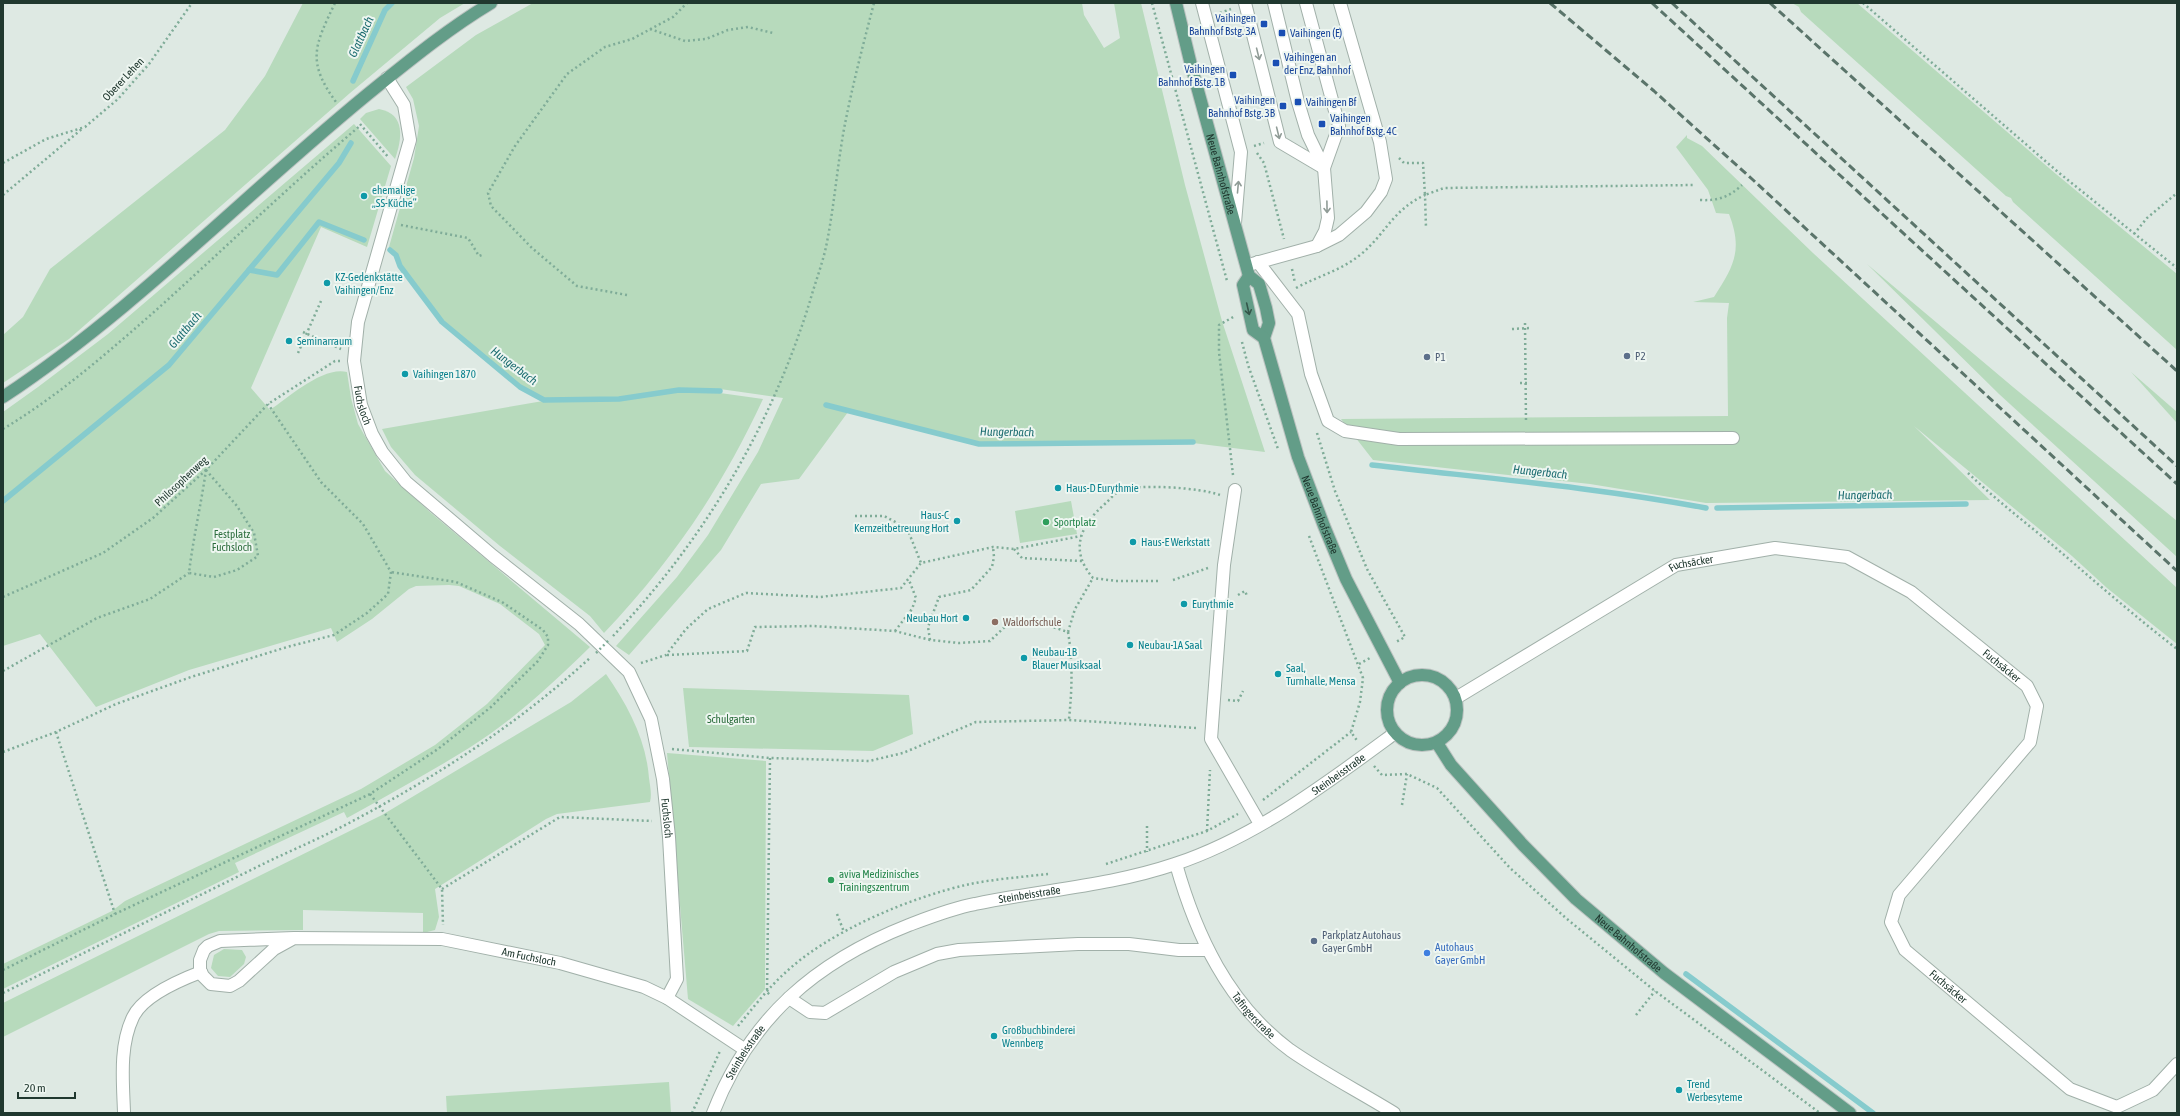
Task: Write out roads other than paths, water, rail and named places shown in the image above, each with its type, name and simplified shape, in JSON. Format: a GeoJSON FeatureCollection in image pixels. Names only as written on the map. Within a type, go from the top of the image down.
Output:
{"type":"FeatureCollection","features":[{"type":"Feature","properties":{"kind":"main road"},"geometry":{"type":"LineString","coordinates":[[3,397],[31,379],[101,325],[387,78],[417,54],[491,3]]}},
{"type":"Feature","properties":{"kind":"main road","name":"Neue Bahnhofstraße"},"geometry":{"type":"LineString","coordinates":[[1176,3],[1247,271],[1259,284],[1266,308],[1269,323],[1264,338],[1298,457],[1346,579],[1400,682]]}},
{"type":"Feature","properties":{"kind":"main road","name":"Neue Bahnhofstraße"},"geometry":{"type":"LineString","coordinates":[[1247,271],[1243,285],[1253,330],[1264,338]]}},
{"type":"Feature","properties":{"kind":"main road"},"geometry":{"type":"LineString","coordinates":[[1425,675],[1438,679],[1449,687],[1456,698],[1458,712],[1455,725],[1448,736],[1437,743],[1425,746],[1414,745],[1403,741],[1395,733],[1388,721],[1387,707],[1391,693],[1400,682],[1412,676],[1425,675]]}},
{"type":"Feature","properties":{"kind":"main road","name":"Neue Bahnhofstraße"},"geometry":{"type":"LineString","coordinates":[[1437,743],[1451,765],[1522,845],[1576,899],[1664,973],[1850,1113]]}},
{"type":"Feature","properties":{"kind":"street"},"geometry":{"type":"LineString","coordinates":[[1202,3],[1241,152],[1235,226]]}},
{"type":"Feature","properties":{"kind":"street"},"geometry":{"type":"LineString","coordinates":[[1244,3],[1280,142],[1324,168]]}},
{"type":"Feature","properties":{"kind":"street"},"geometry":{"type":"LineString","coordinates":[[1274,3],[1298,102],[1308,134],[1324,168],[1328,218],[1325,231],[1317,246]]}},
{"type":"Feature","properties":{"kind":"street"},"geometry":{"type":"LineString","coordinates":[[1306,3],[1339,126],[1324,168]]}},
{"type":"Feature","properties":{"kind":"street"},"geometry":{"type":"LineString","coordinates":[[1247,271],[1258,262],[1317,246],[1339,235],[1358,221],[1373,204],[1386,179],[1380,142],[1340,3]]}},
{"type":"Feature","properties":{"kind":"street","name":"Fuchsloch"},"geometry":{"type":"LineString","coordinates":[[387,78],[404,105],[409,127],[410,140],[358,322],[354,361],[358,389],[366,420],[382,452],[394,468],[433,506],[606,644],[629,672],[651,719],[668,821],[677,978],[666,998]]}},
{"type":"Feature","properties":{"kind":"street"},"geometry":{"type":"LineString","coordinates":[[1258,262],[1298,314],[1311,374],[1328,421],[1345,431],[1399,440],[1526,437],[1733,438]]}},
{"type":"Feature","properties":{"kind":"street"},"geometry":{"type":"LineString","coordinates":[[1234,495],[1224,565],[1211,734],[1260,824]]}},
{"type":"Feature","properties":{"kind":"street","name":"Fuchsäcker"},"geometry":{"type":"LineString","coordinates":[[1456,698],[1676,565],[1775,548],[1847,558],[1911,592],[2027,686],[2037,706],[2030,742],[1899,895],[1891,922],[1905,950],[2070,1089],[2117,1107],[2153,1090],[2177,1064]]}},
{"type":"Feature","properties":{"kind":"street","name":"Steinbeisstraße"},"geometry":{"type":"LineString","coordinates":[[712,1113],[724,1085],[744,1049],[785,1002],[833,962],[852,950],[875,938],[918,921],[974,904],[1107,883],[1176,864],[1209,850],[1289,808],[1395,733]]}},
{"type":"Feature","properties":{"kind":"street","name":"Tafingerstraße"},"geometry":{"type":"LineString","coordinates":[[1176,864],[1186,901],[1207,950],[1228,985],[1268,1031],[1290,1050],[1394,1113]]}},
{"type":"Feature","properties":{"kind":"street","name":"Am Fuchsloch"},"geometry":{"type":"LineString","coordinates":[[294,938],[274,948],[234,984],[220,986],[211,984],[201,972],[201,955],[208,946],[214,942],[220,941],[294,938],[442,939],[520,953],[567,964],[644,987],[666,998],[744,1049]]}},
{"type":"Feature","properties":{"kind":"street"},"geometry":{"type":"LineString","coordinates":[[785,1002],[810,1012],[825,1013],[894,972],[936,954],[959,950],[1078,944],[1129,944],[1193,951],[1207,950]]}},
{"type":"Feature","properties":{"kind":"street"},"geometry":{"type":"LineString","coordinates":[[124,1112],[123,1060],[133,1017],[143,1004],[167,988],[201,972]]}},
{"type":"Feature","properties":{"kind":"waterway","name":"Glattbach"},"geometry":{"type":"LineString","coordinates":[[353,81],[385,10],[392,3]]}},
{"type":"Feature","properties":{"kind":"waterway","name":"Glattbach"},"geometry":{"type":"LineString","coordinates":[[3,501],[169,365],[339,163],[351,143]]}},
{"type":"Feature","properties":{"kind":"waterway","name":"Hungerbach"},"geometry":{"type":"LineString","coordinates":[[249,270],[277,275],[319,222],[364,240]]}},
{"type":"Feature","properties":{"kind":"waterway","name":"Hungerbach"},"geometry":{"type":"LineString","coordinates":[[390,250],[396,255],[400,266],[442,322],[520,387],[544,400],[619,399],[679,390],[720,391]]}},
{"type":"Feature","properties":{"kind":"waterway","name":"Hungerbach"},"geometry":{"type":"LineString","coordinates":[[826,405],[979,444],[1193,442]]}},
{"type":"Feature","properties":{"kind":"waterway","name":"Hungerbach"},"geometry":{"type":"LineString","coordinates":[[1372,465],[1623,494],[1706,508]]}},
{"type":"Feature","properties":{"kind":"waterway","name":"Hungerbach"},"geometry":{"type":"LineString","coordinates":[[1717,508],[1966,504]]}},
{"type":"Feature","properties":{"kind":"waterway"},"geometry":{"type":"LineString","coordinates":[[1686,974],[1873,1113]]}},
{"type":"Feature","properties":{"kind":"railway"},"geometry":{"type":"LineString","coordinates":[[1550,3],[1654,91],[1752,179],[2177,571]]}},
{"type":"Feature","properties":{"kind":"railway"},"geometry":{"type":"LineString","coordinates":[[1652,3],[2177,484]]}},
{"type":"Feature","properties":{"kind":"railway"},"geometry":{"type":"LineString","coordinates":[[1672,3],[2177,466]]}},
{"type":"Feature","properties":{"kind":"railway"},"geometry":{"type":"LineString","coordinates":[[1770,3],[2177,371]]}},
{"type":"Feature","properties":{"kind":"place","name":"Vaihingen Bahnhof Bstg. 3A"},"geometry":{"type":"Point","coordinates":[1264,24]}},
{"type":"Feature","properties":{"kind":"place","name":"Vaihingen (E)"},"geometry":{"type":"Point","coordinates":[1282,33]}},
{"type":"Feature","properties":{"kind":"place","name":"Vaihingen an der Enz, Bahnhof"},"geometry":{"type":"Point","coordinates":[1276,63]}},
{"type":"Feature","properties":{"kind":"place","name":"Vaihingen Bahnhof Bstg. 1B"},"geometry":{"type":"Point","coordinates":[1233,75]}},
{"type":"Feature","properties":{"kind":"place","name":"Vaihingen Bf"},"geometry":{"type":"Point","coordinates":[1298,102]}},
{"type":"Feature","properties":{"kind":"place","name":"Vaihingen Bahnhof Bstg. 3B"},"geometry":{"type":"Point","coordinates":[1283,106]}},
{"type":"Feature","properties":{"kind":"place","name":"Vaihingen Bahnhof Bstg. 4C"},"geometry":{"type":"Point","coordinates":[1322,124]}},
{"type":"Feature","properties":{"kind":"place","name":"ehemalige „SS-Küche“"},"geometry":{"type":"Point","coordinates":[364,196]}},
{"type":"Feature","properties":{"kind":"place","name":"KZ-Gedenkstätte Vaihingen/Enz"},"geometry":{"type":"Point","coordinates":[327,283]}},
{"type":"Feature","properties":{"kind":"place","name":"Seminarraum"},"geometry":{"type":"Point","coordinates":[289,341]}},
{"type":"Feature","properties":{"kind":"place","name":"P2"},"geometry":{"type":"Point","coordinates":[1627,356]}},
{"type":"Feature","properties":{"kind":"place","name":"P1"},"geometry":{"type":"Point","coordinates":[1427,357]}},
{"type":"Feature","properties":{"kind":"place","name":"Vaihingen 1870"},"geometry":{"type":"Point","coordinates":[405,374]}},
{"type":"Feature","properties":{"kind":"place","name":"Haus-D Eurythmie"},"geometry":{"type":"Point","coordinates":[1058,488]}},
{"type":"Feature","properties":{"kind":"place","name":"Haus-C Kernzeitbetreuung Hort"},"geometry":{"type":"Point","coordinates":[957,521]}},
{"type":"Feature","properties":{"kind":"place","name":"Sportplatz"},"geometry":{"type":"Point","coordinates":[1046,522]}},
{"type":"Feature","properties":{"kind":"place","name":"Haus-E Werkstatt"},"geometry":{"type":"Point","coordinates":[1133,542]}},
{"type":"Feature","properties":{"kind":"place","name":"Eurythmie"},"geometry":{"type":"Point","coordinates":[1184,604]}},
{"type":"Feature","properties":{"kind":"place","name":"Neubau Hort"},"geometry":{"type":"Point","coordinates":[966,618]}},
{"type":"Feature","properties":{"kind":"place","name":"Waldorfschule"},"geometry":{"type":"Point","coordinates":[995,622]}},
{"type":"Feature","properties":{"kind":"place","name":"Neubau-1A Saal"},"geometry":{"type":"Point","coordinates":[1130,645]}},
{"type":"Feature","properties":{"kind":"place","name":"Neubau-1B Blauer Musiksaal"},"geometry":{"type":"Point","coordinates":[1024,658]}},
{"type":"Feature","properties":{"kind":"place","name":"Saal, Turnhalle, Mensa"},"geometry":{"type":"Point","coordinates":[1278,674]}},
{"type":"Feature","properties":{"kind":"place","name":"aviva Medizinisches Trainingszentrum"},"geometry":{"type":"Point","coordinates":[831,880]}},
{"type":"Feature","properties":{"kind":"place","name":"Parkplatz Autohaus Gayer GmbH"},"geometry":{"type":"Point","coordinates":[1314,941]}},
{"type":"Feature","properties":{"kind":"place","name":"Autohaus Gayer GmbH"},"geometry":{"type":"Point","coordinates":[1427,953]}},
{"type":"Feature","properties":{"kind":"place","name":"Großbuchbinderei Wennberg"},"geometry":{"type":"Point","coordinates":[994,1036]}},
{"type":"Feature","properties":{"kind":"place","name":"Trend Werbesyteme"},"geometry":{"type":"Point","coordinates":[1679,1090]}},
{"type":"Feature","properties":{"kind":"park label","name":"Festplatz Fuchsloch"},"geometry":{"type":"Point","coordinates":[232,540]}},
{"type":"Feature","properties":{"kind":"park label","name":"Schulgarten"},"geometry":{"type":"Point","coordinates":[731,719]}}]}
